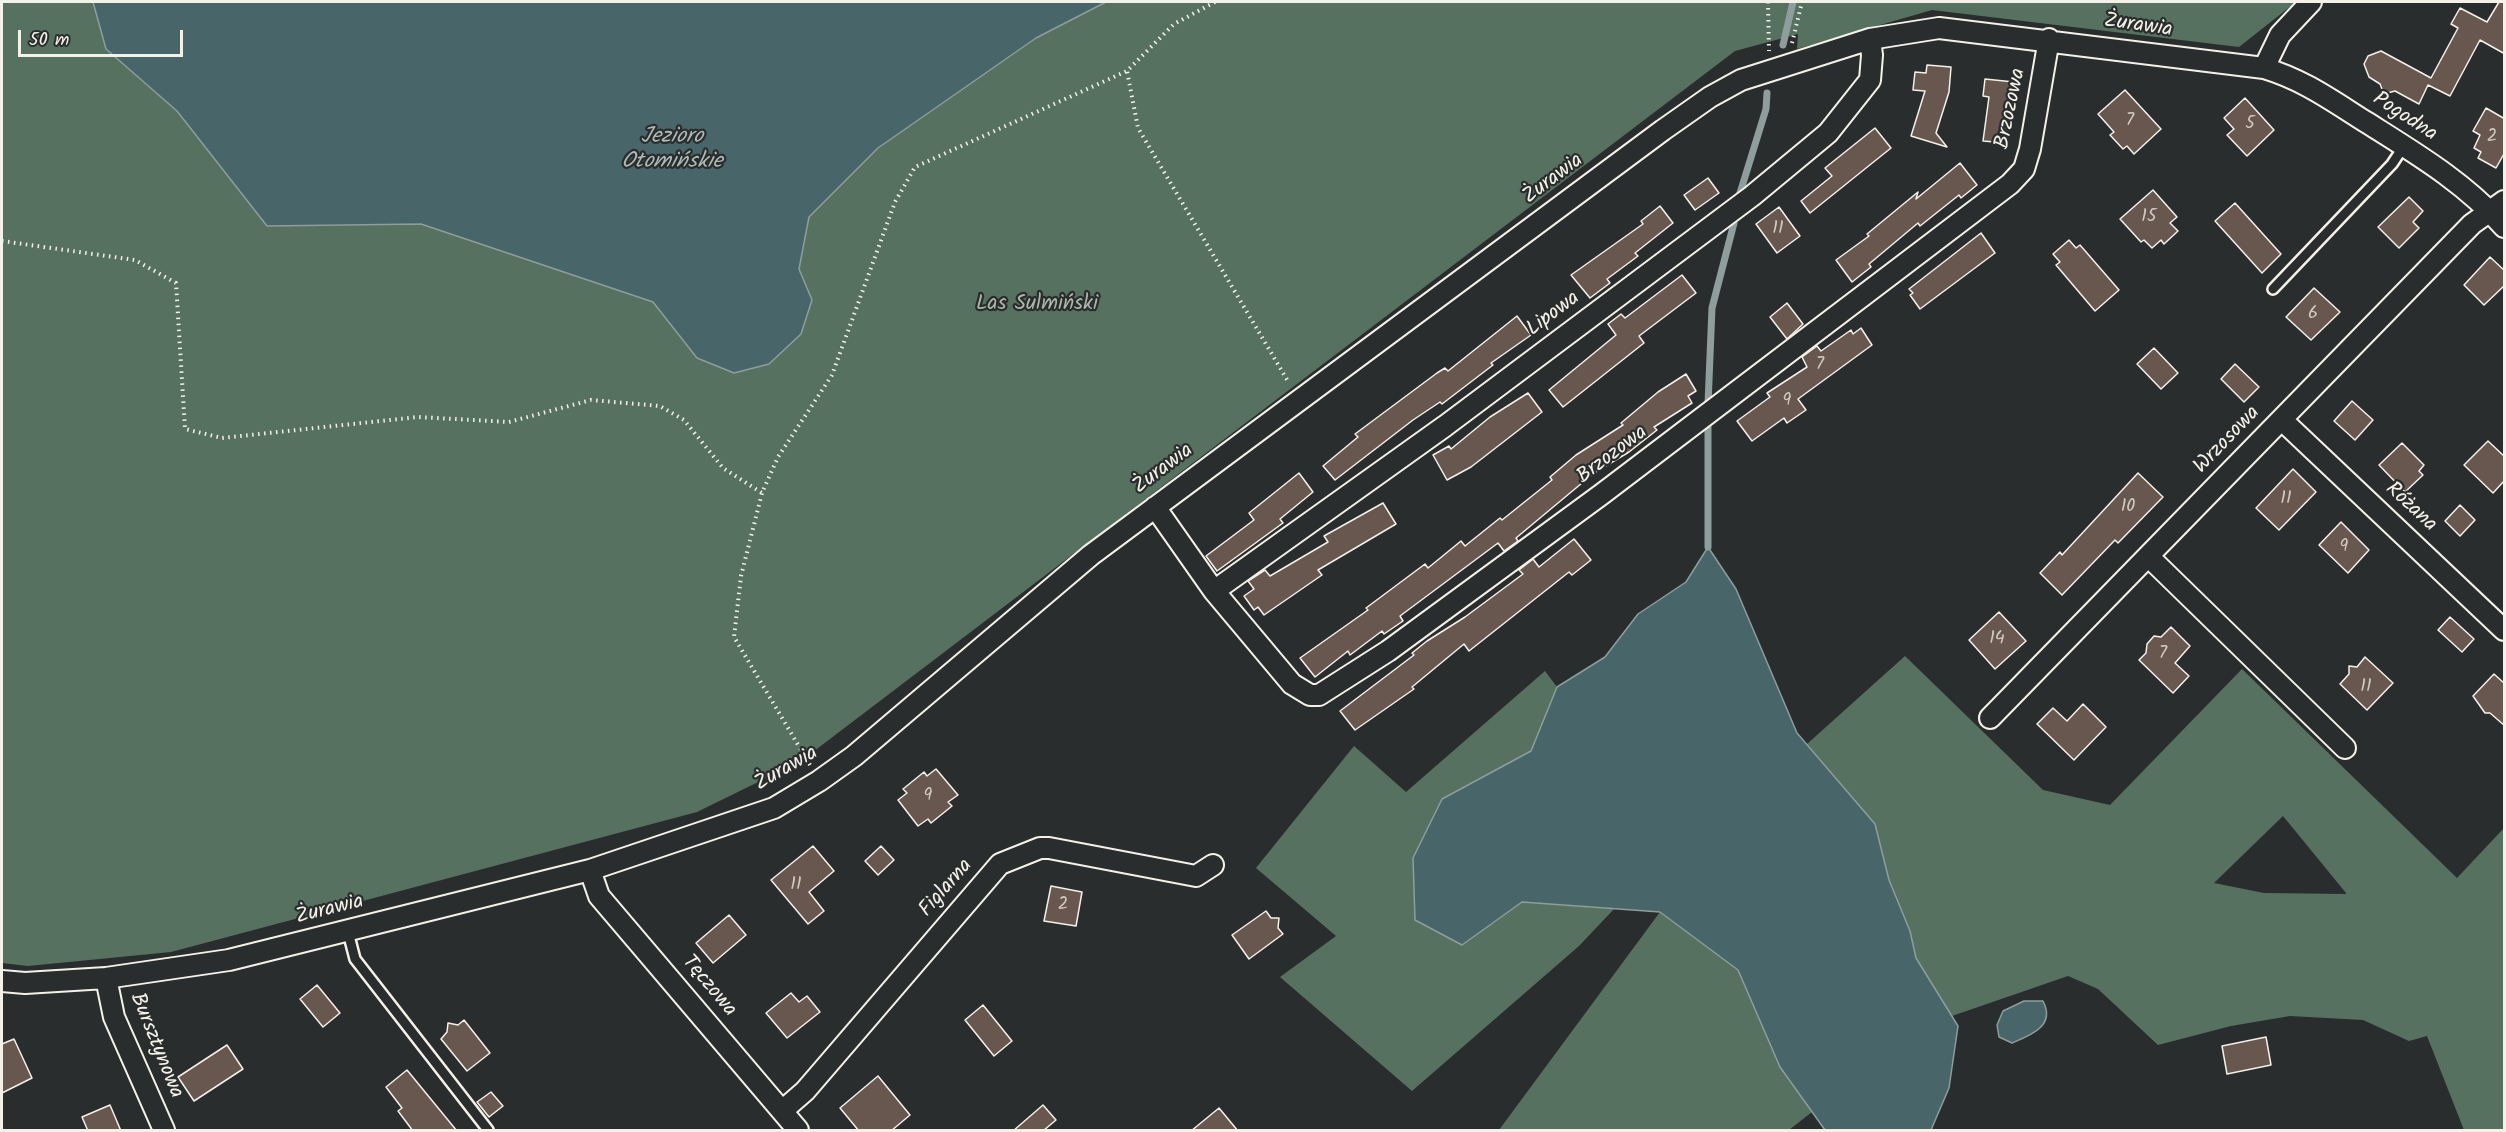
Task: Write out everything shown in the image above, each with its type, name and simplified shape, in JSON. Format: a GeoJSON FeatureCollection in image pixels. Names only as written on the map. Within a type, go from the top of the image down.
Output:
{"type":"FeatureCollection","features":[{"type":"Feature","properties":{"kind":"street"},"geometry":{"type":"LineString","coordinates":[[2265,68],[2280,35],[2311,2]]}},
{"type":"Feature","properties":{"kind":"street","name":"Żurawia"},"geometry":{"type":"LineString","coordinates":[[2,981],[25,983],[106,978],[229,960],[590,870],[744,820],[774,807],[819,781],[890,728],[1091,555],[1663,130],[1710,97],[1741,80],[1870,39],[1939,28],[2049,39],[2265,68]]}},
{"type":"Feature","properties":{"kind":"street","name":"Lipowa"},"geometry":{"type":"LineString","coordinates":[[1214,591],[1445,426],[1777,175],[1828,133],[1870,80],[1872,55],[1870,39]]}},
{"type":"Feature","properties":{"kind":"street","name":"Brzozowa"},"geometry":{"type":"LineString","coordinates":[[1155,507],[1214,591],[1292,684],[1310,696],[1318,695],[1388,651],[1602,495],[2010,184],[2024,169],[2030,149],[2049,39]]}},
{"type":"Feature","properties":{"kind":"street","name":"Pogodna"},"geometry":{"type":"LineString","coordinates":[[2265,68],[2294,77],[2404,146],[2475,195],[2498,206],[2505,227]]}},
{"type":"Feature","properties":{"kind":"street","name":"Wrzosowa"},"geometry":{"type":"LineString","coordinates":[[1990,718],[2472,224],[2498,206]]}},
{"type":"Feature","properties":{"kind":"street","name":"Różana"},"geometry":{"type":"LineString","coordinates":[[2282,420],[2505,630]]}},
{"type":"Feature","properties":{"kind":"street"},"geometry":{"type":"LineString","coordinates":[[2149,557],[2345,748]]}},
{"type":"Feature","properties":{"kind":"street","name":"Figlarna"},"geometry":{"type":"LineString","coordinates":[[782,1111],[805,1091],[1000,864],[1040,848],[1049,848],[1196,876],[1213,865]]}},
{"type":"Feature","properties":{"kind":"street","name":"Tęczowa"},"geometry":{"type":"LineString","coordinates":[[590,870],[599,896],[798,1131]]}},
{"type":"Feature","properties":{"kind":"street","name":"Bursztynowa"},"geometry":{"type":"LineString","coordinates":[[106,978],[114,1017],[164,1131]]}},
{"type":"Feature","properties":{"kind":"lane"},"geometry":{"type":"LineString","coordinates":[[2273,290],[2392,164],[2404,146]]}},
{"type":"Feature","properties":{"kind":"lane"},"geometry":{"type":"LineString","coordinates":[[348,932],[355,959],[488,1131]]}},
{"type":"Feature","properties":{"kind":"path"},"geometry":{"type":"LineString","coordinates":[[819,781],[734,637],[741,576],[762,493],[778,457],[832,375],[895,202],[915,167],[1127,71],[1174,24],[1215,2]]}},
{"type":"Feature","properties":{"kind":"path"},"geometry":{"type":"LineString","coordinates":[[1768,2],[1779,67]]}},
{"type":"Feature","properties":{"kind":"path"},"geometry":{"type":"LineString","coordinates":[[1779,67],[1802,2]]}},
{"type":"Feature","properties":{"kind":"path"},"geometry":{"type":"LineString","coordinates":[[1127,71],[1138,128],[1299,399]]}},
{"type":"Feature","properties":{"kind":"path"},"geometry":{"type":"LineString","coordinates":[[2,240],[135,260],[176,283],[185,429],[222,438],[418,417],[509,422],[591,400],[660,406],[684,420],[723,468],[762,493]]}},
{"type":"Feature","properties":{"kind":"green space","name":"Las Sulmiński"},"geometry":{"type":"Polygon","coordinates":[[[2,2],[93,2],[106,49],[177,111],[267,226],[421,224],[653,302],[697,358],[812,300],[799,269],[809,217],[878,148],[1036,38],[1106,2],[2296,2],[2239,47],[1932,10],[1797,49],[1798,34],[1735,51],[801,761],[697,812],[171,952],[28,966],[2,963],[2,2]]]}},
{"type":"Feature","properties":{"kind":"green space"},"geometry":{"type":"Polygon","coordinates":[[[1905,656],[2043,790],[2110,805],[2242,669],[2457,878],[2504,828],[2504,1130],[2464,1130],[2427,1036],[2409,1041],[2363,1020],[2290,1016],[2231,1026],[2158,1045],[2098,989],[2068,976],[1952,1016],[1916,958],[1910,931],[1889,880],[1875,824],[1807,744],[1905,656]],[[2283,816],[2214,883],[2264,893],[2346,893],[2283,816]]]}},
{"type":"Feature","properties":{"kind":"green space"},"geometry":{"type":"Polygon","coordinates":[[[1545,671],[1557,687],[1531,751],[1442,799],[1413,858],[1462,945],[1522,902],[1614,909],[1579,946],[1412,1091],[1280,977],[1336,936],[1256,868],[1354,746],[1406,792],[1545,671]]]}},
{"type":"Feature","properties":{"kind":"green space"},"geometry":{"type":"Polygon","coordinates":[[[1660,912],[1738,970],[1780,1067],[1812,1112],[1789,1130],[1499,1130],[1660,912]]]}},
{"type":"Feature","properties":{"kind":"water","name":"Jezioro Otomińskie"},"geometry":{"type":"Polygon","coordinates":[[[93,2],[1106,2],[1036,38],[878,148],[809,217],[799,269],[812,300],[801,334],[769,364],[734,373],[697,358],[653,302],[421,224],[267,226],[177,111],[106,49],[93,2]]]}},
{"type":"Feature","properties":{"kind":"water"},"geometry":{"type":"Polygon","coordinates":[[[1708,547],[1736,589],[1797,733],[1875,824],[1889,880],[1910,931],[1916,958],[1958,1026],[1949,1088],[1931,1130],[1825,1130],[1780,1067],[1738,970],[1660,912],[1522,902],[1462,945],[1415,920],[1413,858],[1442,799],[1531,751],[1557,687],[1605,657],[1638,614],[1686,582],[1708,547]]]}},
{"type":"Feature","properties":{"kind":"water"},"geometry":{"type":"Polygon","coordinates":[[[2024,1001],[2043,1001],[2046,1010],[2044,1023],[2034,1033],[2012,1043],[1999,1037],[1997,1025],[2003,1011],[2024,1001]]]}},
{"type":"Feature","properties":{"kind":"building"},"geometry":{"type":"Polygon","coordinates":[[[2499,2],[2505,2],[2505,54],[2480,40],[2450,96],[2428,85],[2419,104],[2395,91],[2384,94],[2380,84],[2369,77],[2364,64],[2368,56],[2381,51],[2431,78],[2458,28],[2451,24],[2460,8],[2487,22],[2499,2]]]}},
{"type":"Feature","properties":{"kind":"building"},"geometry":{"type":"Polygon","coordinates":[[[1927,65],[1951,67],[1949,92],[1936,133],[1947,147],[1911,136],[1925,91],[1913,90],[1915,72],[1926,73],[1927,65]]]}},
{"type":"Feature","properties":{"kind":"building"},"geometry":{"type":"Polygon","coordinates":[[[1985,79],[2014,82],[2006,143],[1983,141],[1989,97],[1983,96],[1985,79]]]}},
{"type":"Feature","properties":{"kind":"building"},"geometry":{"type":"Polygon","coordinates":[[[2125,90],[2161,129],[2134,154],[2127,146],[2123,149],[2110,135],[2114,132],[2098,114],[2125,90]]]}},
{"type":"Feature","properties":{"kind":"building"},"geometry":{"type":"Polygon","coordinates":[[[2245,98],[2274,130],[2247,156],[2227,135],[2234,129],[2224,118],[2245,98]]]}},
{"type":"Feature","properties":{"kind":"building"},"geometry":{"type":"Polygon","coordinates":[[[2486,108],[2505,119],[2505,152],[2496,168],[2478,158],[2481,152],[2474,148],[2480,135],[2473,131],[2486,108]]]}},
{"type":"Feature","properties":{"kind":"building"},"geometry":{"type":"Polygon","coordinates":[[[1875,128],[1891,148],[1810,213],[1801,201],[1832,176],[1825,168],[1875,128]]]}},
{"type":"Feature","properties":{"kind":"building"},"geometry":{"type":"Polygon","coordinates":[[[1960,163],[1977,185],[1961,198],[1959,195],[1920,226],[1918,223],[1869,264],[1871,267],[1852,282],[1836,260],[1869,236],[1867,234],[1918,192],[1916,199],[1960,163]]]}},
{"type":"Feature","properties":{"kind":"building"},"geometry":{"type":"Polygon","coordinates":[[[1708,178],[1719,193],[1695,210],[1684,195],[1708,178]]]}},
{"type":"Feature","properties":{"kind":"building"},"geometry":{"type":"Polygon","coordinates":[[[2153,190],[2177,217],[2170,223],[2178,231],[2164,244],[2161,240],[2152,248],[2144,240],[2141,242],[2120,219],[2153,190]]]}},
{"type":"Feature","properties":{"kind":"building"},"geometry":{"type":"Polygon","coordinates":[[[2409,197],[2423,211],[2413,222],[2419,228],[2399,248],[2378,227],[2409,197]]]}},
{"type":"Feature","properties":{"kind":"building"},"geometry":{"type":"Polygon","coordinates":[[[2235,203],[2281,254],[2262,273],[2215,221],[2235,203]]]}},
{"type":"Feature","properties":{"kind":"building"},"geometry":{"type":"Polygon","coordinates":[[[1660,206],[1673,223],[1635,253],[1638,256],[1607,279],[1610,283],[1590,298],[1571,275],[1643,224],[1641,221],[1660,206]]]}},
{"type":"Feature","properties":{"kind":"building"},"geometry":{"type":"Polygon","coordinates":[[[1779,207],[1800,236],[1777,253],[1756,224],[1779,207]]]}},
{"type":"Feature","properties":{"kind":"building"},"geometry":{"type":"Polygon","coordinates":[[[1981,233],[1995,253],[1920,309],[1910,295],[1913,293],[1909,289],[1981,233]]]}},
{"type":"Feature","properties":{"kind":"building"},"geometry":{"type":"Polygon","coordinates":[[[2069,240],[2076,248],[2080,245],[2119,290],[2095,311],[2056,265],[2060,262],[2053,254],[2069,240]]]}},
{"type":"Feature","properties":{"kind":"building"},"geometry":{"type":"Polygon","coordinates":[[[2490,257],[2505,271],[2505,285],[2484,305],[2464,285],[2490,257]]]}},
{"type":"Feature","properties":{"kind":"building"},"geometry":{"type":"Polygon","coordinates":[[[1682,275],[1696,293],[1639,336],[1644,343],[1563,407],[1549,390],[1616,335],[1608,324],[1621,314],[1625,318],[1682,275]]]}},
{"type":"Feature","properties":{"kind":"building"},"geometry":{"type":"Polygon","coordinates":[[[2314,288],[2340,312],[2311,340],[2286,317],[2314,288]]]}},
{"type":"Feature","properties":{"kind":"building"},"geometry":{"type":"Polygon","coordinates":[[[1787,303],[1803,324],[1787,339],[1770,317],[1787,303]]]}},
{"type":"Feature","properties":{"kind":"building"},"geometry":{"type":"Polygon","coordinates":[[[1517,316],[1531,335],[1491,363],[1493,365],[1442,404],[1440,402],[1413,420],[1335,480],[1323,466],[1358,437],[1355,434],[1437,373],[1445,368],[1448,371],[1517,316]]]}},
{"type":"Feature","properties":{"kind":"building"},"geometry":{"type":"Polygon","coordinates":[[[1861,328],[1872,345],[1798,399],[1806,410],[1787,423],[1784,418],[1752,441],[1737,421],[1770,397],[1767,393],[1807,367],[1802,357],[1817,346],[1821,351],[1851,330],[1853,334],[1861,328]]]}},
{"type":"Feature","properties":{"kind":"building"},"geometry":{"type":"Polygon","coordinates":[[[2154,348],[2178,373],[2161,389],[2137,364],[2154,348]]]}},
{"type":"Feature","properties":{"kind":"building"},"geometry":{"type":"Polygon","coordinates":[[[2235,364],[2259,387],[2244,402],[2221,379],[2235,364]]]}},
{"type":"Feature","properties":{"kind":"building"},"geometry":{"type":"Polygon","coordinates":[[[1686,374],[1696,391],[1688,396],[1692,403],[1654,427],[1657,430],[1629,452],[1594,473],[1516,538],[1518,541],[1504,551],[1498,543],[1400,616],[1403,621],[1384,634],[1382,631],[1350,655],[1348,651],[1315,677],[1300,658],[1368,610],[1366,608],[1425,564],[1428,568],[1461,541],[1465,546],[1500,518],[1502,520],[1552,480],[1550,477],[1576,455],[1623,425],[1621,423],[1658,392],[1686,374]]]}},
{"type":"Feature","properties":{"kind":"building"},"geometry":{"type":"Polygon","coordinates":[[[1528,393],[1542,412],[1471,467],[1447,480],[1433,455],[1449,446],[1451,449],[1490,417],[1528,393]]]}},
{"type":"Feature","properties":{"kind":"building"},"geometry":{"type":"Polygon","coordinates":[[[2352,401],[2373,420],[2355,440],[2334,421],[2352,401]]]}},
{"type":"Feature","properties":{"kind":"building"},"geometry":{"type":"Polygon","coordinates":[[[2488,441],[2505,457],[2505,480],[2493,493],[2464,465],[2488,441]]]}},
{"type":"Feature","properties":{"kind":"building"},"geometry":{"type":"Polygon","coordinates":[[[2402,443],[2424,465],[2419,471],[2423,475],[2405,492],[2379,465],[2402,443]]]}},
{"type":"Feature","properties":{"kind":"building"},"geometry":{"type":"Polygon","coordinates":[[[2293,469],[2316,492],[2279,530],[2256,508],[2293,469]]]}},
{"type":"Feature","properties":{"kind":"building"},"geometry":{"type":"Polygon","coordinates":[[[1299,473],[1313,492],[1280,519],[1283,523],[1217,571],[1206,556],[1254,520],[1249,513],[1299,473]]]}},
{"type":"Feature","properties":{"kind":"building"},"geometry":{"type":"Polygon","coordinates":[[[2138,473],[2163,497],[2118,543],[2115,540],[2062,595],[2040,573],[2060,552],[2062,555],[2138,473]]]}},
{"type":"Feature","properties":{"kind":"building"},"geometry":{"type":"Polygon","coordinates":[[[1383,503],[1396,524],[1318,570],[1322,575],[1264,615],[1258,607],[1254,610],[1244,596],[1254,589],[1248,581],[1265,570],[1270,576],[1328,542],[1324,536],[1383,503]]]}},
{"type":"Feature","properties":{"kind":"building"},"geometry":{"type":"Polygon","coordinates":[[[2460,505],[2475,520],[2460,536],[2445,521],[2460,505]]]}},
{"type":"Feature","properties":{"kind":"building"},"geometry":{"type":"Polygon","coordinates":[[[2341,522],[2369,550],[2348,573],[2319,545],[2341,522]]]}},
{"type":"Feature","properties":{"kind":"building"},"geometry":{"type":"Polygon","coordinates":[[[1574,539],[1591,560],[1572,575],[1569,572],[1469,651],[1464,644],[1412,687],[1414,689],[1355,730],[1340,711],[1414,655],[1412,653],[1427,641],[1465,617],[1523,574],[1519,570],[1533,559],[1539,567],[1574,539]]]}},
{"type":"Feature","properties":{"kind":"building"},"geometry":{"type":"Polygon","coordinates":[[[1999,612],[2026,641],[1995,669],[1969,640],[1999,612]]]}},
{"type":"Feature","properties":{"kind":"building"},"geometry":{"type":"Polygon","coordinates":[[[2450,617],[2474,639],[2462,652],[2438,630],[2450,617]]]}},
{"type":"Feature","properties":{"kind":"building"},"geometry":{"type":"Polygon","coordinates":[[[2171,627],[2190,646],[2175,663],[2189,676],[2173,693],[2139,660],[2146,653],[2147,644],[2154,636],[2161,637],[2171,627]]]}},
{"type":"Feature","properties":{"kind":"building"},"geometry":{"type":"Polygon","coordinates":[[[2365,657],[2393,683],[2367,710],[2340,684],[2349,674],[2349,666],[2357,667],[2365,657]]]}},
{"type":"Feature","properties":{"kind":"building"},"geometry":{"type":"Polygon","coordinates":[[[2494,674],[2505,684],[2505,726],[2490,713],[2485,713],[2473,696],[2494,674]]]}},
{"type":"Feature","properties":{"kind":"building"},"geometry":{"type":"Polygon","coordinates":[[[2083,704],[2106,727],[2074,760],[2037,724],[2053,708],[2067,721],[2083,704]]]}},
{"type":"Feature","properties":{"kind":"building"},"geometry":{"type":"Polygon","coordinates":[[[936,769],[958,795],[948,802],[952,806],[931,823],[928,819],[918,826],[898,800],[907,793],[903,789],[924,772],[927,776],[936,769]]]}},
{"type":"Feature","properties":{"kind":"building"},"geometry":{"type":"Polygon","coordinates":[[[813,846],[834,871],[809,892],[824,911],[808,924],[771,880],[813,846]]]}},
{"type":"Feature","properties":{"kind":"building"},"geometry":{"type":"Polygon","coordinates":[[[881,846],[894,860],[878,875],[865,861],[881,846]]]}},
{"type":"Feature","properties":{"kind":"building"},"geometry":{"type":"Polygon","coordinates":[[[1051,886],[1082,892],[1076,926],[1044,921],[1051,886]]]}},
{"type":"Feature","properties":{"kind":"building"},"geometry":{"type":"Polygon","coordinates":[[[1266,911],[1271,918],[1279,918],[1278,928],[1283,934],[1249,959],[1232,935],[1266,911]]]}},
{"type":"Feature","properties":{"kind":"building"},"geometry":{"type":"Polygon","coordinates":[[[729,915],[746,935],[713,963],[696,943],[729,915]]]}},
{"type":"Feature","properties":{"kind":"building"},"geometry":{"type":"Polygon","coordinates":[[[317,985],[340,1013],[323,1027],[300,999],[317,985]]]}},
{"type":"Feature","properties":{"kind":"building"},"geometry":{"type":"Polygon","coordinates":[[[791,993],[799,1002],[807,996],[820,1012],[787,1038],[766,1013],[791,993]]]}},
{"type":"Feature","properties":{"kind":"building"},"geometry":{"type":"Polygon","coordinates":[[[983,1005],[1012,1041],[994,1056],[965,1020],[983,1005]]]}},
{"type":"Feature","properties":{"kind":"building"},"geometry":{"type":"Polygon","coordinates":[[[464,1020],[490,1053],[467,1071],[441,1039],[447,1032],[448,1023],[458,1025],[464,1020]]]}},
{"type":"Feature","properties":{"kind":"building"},"geometry":{"type":"Polygon","coordinates":[[[2266,1037],[2271,1065],[2227,1074],[2222,1046],[2266,1037]]]}},
{"type":"Feature","properties":{"kind":"building"},"geometry":{"type":"Polygon","coordinates":[[[14,1039],[32,1078],[2,1093],[2,1044],[14,1039]]]}},
{"type":"Feature","properties":{"kind":"building"},"geometry":{"type":"Polygon","coordinates":[[[227,1045],[243,1069],[194,1101],[178,1077],[227,1045]]]}},
{"type":"Feature","properties":{"kind":"building"},"geometry":{"type":"Polygon","coordinates":[[[407,1070],[457,1131],[413,1131],[398,1111],[402,1108],[386,1087],[407,1070]]]}},
{"type":"Feature","properties":{"kind":"building"},"geometry":{"type":"Polygon","coordinates":[[[878,1076],[910,1115],[891,1131],[859,1131],[840,1108],[878,1076]]]}},
{"type":"Feature","properties":{"kind":"building"},"geometry":{"type":"Polygon","coordinates":[[[491,1092],[503,1106],[489,1117],[477,1102],[491,1092]]]}},
{"type":"Feature","properties":{"kind":"building"},"geometry":{"type":"Polygon","coordinates":[[[110,1105],[121,1131],[88,1131],[82,1117],[110,1105]]]}},
{"type":"Feature","properties":{"kind":"building"},"geometry":{"type":"Polygon","coordinates":[[[1043,1105],[1056,1120],[1043,1131],[1013,1131],[1043,1105]]]}},
{"type":"Feature","properties":{"kind":"building"},"geometry":{"type":"Polygon","coordinates":[[[1219,1108],[1238,1131],[1191,1131],[1219,1108]]]}},
{"type":"Feature","properties":{"kind":"waterway"},"geometry":{"type":"LineString","coordinates":[[1783,45],[1793,2]]}},
{"type":"Feature","properties":{"kind":"waterway"},"geometry":{"type":"LineString","coordinates":[[1740,193],[1766,109],[1767,93]]}},
{"type":"Feature","properties":{"kind":"waterway"},"geometry":{"type":"LineString","coordinates":[[1708,404],[1712,308],[1734,223]]}},
{"type":"Feature","properties":{"kind":"waterway"},"geometry":{"type":"LineString","coordinates":[[1708,427],[1708,547]]}}]}
